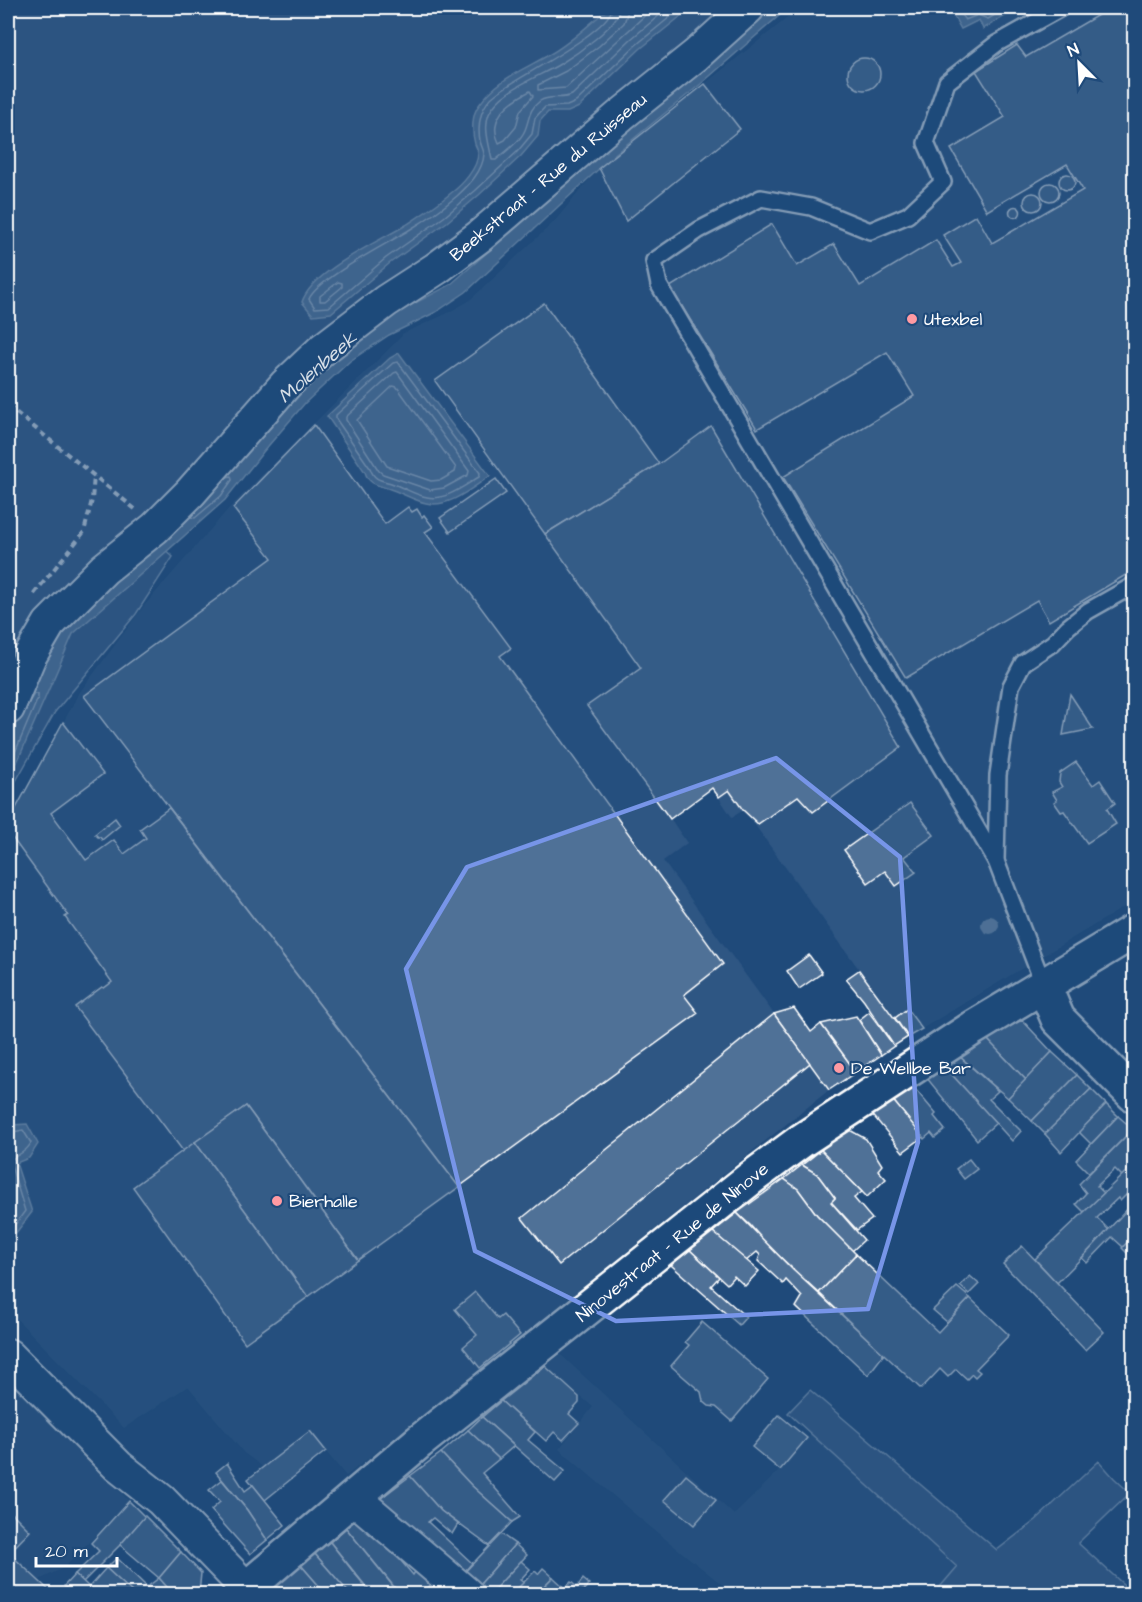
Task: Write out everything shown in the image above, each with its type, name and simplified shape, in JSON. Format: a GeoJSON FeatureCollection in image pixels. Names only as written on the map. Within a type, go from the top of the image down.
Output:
{"type":"FeatureCollection","features":[{"type":"Feature","properties":{"kind":"main road","name":"Ninovestraat - Rue de Ninove"},"geometry":{"type":"LineString","coordinates":[[243,1592],[419,1442],[759,1172],[924,1059],[1134,931]]}},
{"type":"Feature","properties":{"kind":"main road"},"geometry":{"type":"LineString","coordinates":[[1044,986],[1058,1019],[1134,1095]]}},
{"type":"Feature","properties":{"kind":"street","name":"Beekstraat - Rue du Ruisseau"},"geometry":{"type":"LineString","coordinates":[[8,708],[29,658],[50,624],[104,569],[155,528],[196,486],[286,384],[323,349],[386,301],[437,268],[480,236],[621,115],[696,55],[748,8]]}},
{"type":"Feature","properties":{"kind":"street"},"geometry":{"type":"LineString","coordinates":[[8,1355],[118,1466],[161,1500],[243,1592]]}},
{"type":"Feature","properties":{"kind":"street"},"geometry":{"type":"LineString","coordinates":[[354,1497],[467,1594]]}},
{"type":"Feature","properties":{"kind":"lane"},"geometry":{"type":"LineString","coordinates":[[1044,986],[996,861],[659,285],[654,261],[699,230],[760,198],[811,207],[870,231],[908,215],[943,182],[926,142],[947,82],[996,44],[1061,8]]}},
{"type":"Feature","properties":{"kind":"lane"},"geometry":{"type":"LineString","coordinates":[[996,861],[998,775],[1011,686],[1023,663],[1053,643],[1088,611],[1134,585]]}},
{"type":"Feature","properties":{"kind":"path"},"geometry":{"type":"LineString","coordinates":[[8,406],[146,518],[155,528]]}},
{"type":"Feature","properties":{"kind":"path"},"geometry":{"type":"LineString","coordinates":[[29,602],[84,532],[92,500],[94,476]]}},
{"type":"Feature","properties":{"kind":"highlighted area"},"geometry":{"type":"Polygon","coordinates":[[[776,758],[900,857],[918,1142],[868,1309],[616,1321],[475,1251],[406,969],[467,867],[776,758]]]}},
{"type":"Feature","properties":{"kind":"shaded area"},"geometry":{"type":"Polygon","coordinates":[[[8,8],[736,8],[481,218],[399,273],[320,331],[141,528],[173,557],[136,614],[55,712],[8,795],[8,8]]]}},
{"type":"Feature","properties":{"kind":"shaded area"},"geometry":{"type":"Polygon","coordinates":[[[800,8],[1134,8],[1134,901],[908,1037],[744,810],[732,817],[713,789],[670,818],[687,843],[663,861],[829,1090],[346,1476],[309,1431],[263,1467],[244,1453],[188,1386],[124,1428],[8,1310],[8,823],[80,692],[144,606],[231,506],[402,334],[469,301],[554,222],[599,168],[800,8]]]}},
{"type":"Feature","properties":{"kind":"shaded area"},"geometry":{"type":"Polygon","coordinates":[[[561,1355],[734,1515],[780,1470],[812,1434],[957,1568],[934,1594],[734,1594],[643,1521],[559,1449],[593,1407],[545,1366],[561,1355]]]}},
{"type":"Feature","properties":{"kind":"shaded area"},"geometry":{"type":"Polygon","coordinates":[[[8,1380],[129,1501],[65,1567],[39,1580],[53,1594],[8,1594],[8,1380]]]}},
{"type":"Feature","properties":{"kind":"shaded area"},"geometry":{"type":"Polygon","coordinates":[[[810,1390],[997,1550],[1036,1520],[1099,1461],[1130,1493],[1078,1543],[1134,1594],[934,1594],[957,1567],[788,1413],[810,1390]]]}},
{"type":"Feature","properties":{"kind":"water"},"geometry":{"type":"Polygon","coordinates":[[[609,8],[691,8],[640,49],[579,107],[568,112],[548,112],[540,121],[538,136],[521,156],[447,222],[390,263],[331,313],[313,315],[302,302],[308,290],[319,279],[347,258],[429,210],[469,176],[478,153],[473,135],[473,119],[476,109],[487,95],[512,75],[567,43],[609,8]]]}},
{"type":"Feature","properties":{"kind":"water"},"geometry":{"type":"Polygon","coordinates":[[[766,8],[788,8],[702,83],[616,153],[466,292],[436,312],[389,335],[350,361],[305,403],[225,500],[73,634],[8,783],[8,730],[72,610],[287,396],[379,322],[450,285],[766,8]]]}},
{"type":"Feature","properties":{"kind":"water"},"geometry":{"type":"Polygon","coordinates":[[[949,8],[1019,8],[983,29],[979,20],[961,29],[949,8]]]}},
{"type":"Feature","properties":{"kind":"water"},"geometry":{"type":"Polygon","coordinates":[[[399,353],[490,476],[460,496],[443,503],[421,502],[369,480],[327,416],[390,358],[399,353]]]}},
{"type":"Feature","properties":{"kind":"water"},"geometry":{"type":"Polygon","coordinates":[[[27,1124],[38,1144],[29,1158],[16,1163],[32,1212],[8,1243],[8,1128],[12,1125],[27,1124]]]}},
{"type":"Feature","properties":{"kind":"building","name":"Utexbel"},"geometry":{"type":"Polygon","coordinates":[[[1110,8],[1130,8],[1134,15],[1134,570],[1049,621],[1037,600],[906,678],[783,477],[914,396],[887,352],[757,429],[670,287],[772,224],[797,266],[834,244],[860,286],[936,240],[953,267],[961,263],[943,235],[976,215],[992,243],[1083,190],[1067,164],[987,211],[951,149],[1005,117],[976,71],[1017,45],[1026,57],[1110,8]]]}},
{"type":"Feature","properties":{"kind":"building"},"geometry":{"type":"Polygon","coordinates":[[[864,58],[875,63],[880,74],[875,85],[864,90],[853,85],[848,74],[853,63],[864,58]]]}},
{"type":"Feature","properties":{"kind":"building"},"geometry":{"type":"Polygon","coordinates":[[[705,84],[740,129],[626,221],[599,168],[705,84]]]}},
{"type":"Feature","properties":{"kind":"building"},"geometry":{"type":"Polygon","coordinates":[[[1067,174],[1075,182],[1067,190],[1059,182],[1067,174]]]}},
{"type":"Feature","properties":{"kind":"building"},"geometry":{"type":"Polygon","coordinates":[[[1050,183],[1056,186],[1059,192],[1056,198],[1050,201],[1044,198],[1041,192],[1044,186],[1050,183]]]}},
{"type":"Feature","properties":{"kind":"building"},"geometry":{"type":"Polygon","coordinates":[[[1033,193],[1039,196],[1042,202],[1039,208],[1033,211],[1027,208],[1024,202],[1027,196],[1033,193]]]}},
{"type":"Feature","properties":{"kind":"building"},"geometry":{"type":"Polygon","coordinates":[[[1015,206],[1021,212],[1015,218],[1009,212],[1015,206]]]}},
{"type":"Feature","properties":{"kind":"building"},"geometry":{"type":"Polygon","coordinates":[[[544,303],[659,464],[545,534],[435,381],[544,303]]]}},
{"type":"Feature","properties":{"kind":"building"},"geometry":{"type":"Polygon","coordinates":[[[314,425],[385,524],[408,507],[412,512],[417,509],[422,517],[424,515],[433,527],[425,532],[511,648],[500,656],[723,964],[684,995],[698,1013],[459,1187],[84,696],[272,558],[233,508],[314,425]]]}},
{"type":"Feature","properties":{"kind":"building"},"geometry":{"type":"Polygon","coordinates":[[[711,426],[901,747],[813,812],[798,796],[758,824],[743,810],[729,790],[719,797],[712,788],[670,819],[587,706],[641,668],[545,534],[659,464],[711,426]]]}},
{"type":"Feature","properties":{"kind":"building"},"geometry":{"type":"Polygon","coordinates":[[[496,479],[506,493],[450,532],[440,518],[496,479]]]}},
{"type":"Feature","properties":{"kind":"building"},"geometry":{"type":"Polygon","coordinates":[[[1070,694],[1093,729],[1063,735],[1070,694]]]}},
{"type":"Feature","properties":{"kind":"building"},"geometry":{"type":"Polygon","coordinates":[[[63,722],[103,774],[51,813],[86,860],[114,840],[124,854],[146,838],[140,829],[169,808],[459,1187],[358,1260],[246,1106],[183,1151],[75,1007],[112,982],[65,917],[68,915],[8,832],[8,823],[63,722]]]}},
{"type":"Feature","properties":{"kind":"building"},"geometry":{"type":"Polygon","coordinates":[[[1076,762],[1093,785],[1100,780],[1115,803],[1107,809],[1116,824],[1087,843],[1064,811],[1061,812],[1054,802],[1057,800],[1052,792],[1062,787],[1059,782],[1060,773],[1076,762]]]}},
{"type":"Feature","properties":{"kind":"building"},"geometry":{"type":"Polygon","coordinates":[[[910,803],[934,835],[904,857],[916,872],[896,886],[885,871],[868,883],[844,850],[910,803]]]}},
{"type":"Feature","properties":{"kind":"building"},"geometry":{"type":"Polygon","coordinates":[[[115,818],[120,825],[102,840],[95,834],[115,818]]]}},
{"type":"Feature","properties":{"kind":"building"},"geometry":{"type":"Polygon","coordinates":[[[809,955],[822,973],[799,989],[787,971],[809,955]]]}},
{"type":"Feature","properties":{"kind":"building"},"geometry":{"type":"Polygon","coordinates":[[[859,970],[908,1037],[894,1046],[864,1001],[846,979],[859,970]]]}},
{"type":"Feature","properties":{"kind":"building"},"geometry":{"type":"Polygon","coordinates":[[[794,1008],[811,1032],[821,1024],[856,1072],[829,1090],[774,1014],[794,1008]]]}},
{"type":"Feature","properties":{"kind":"building"},"geometry":{"type":"Polygon","coordinates":[[[907,1009],[922,1029],[908,1037],[895,1018],[907,1009]]]}},
{"type":"Feature","properties":{"kind":"building"},"geometry":{"type":"Polygon","coordinates":[[[869,1012],[894,1046],[881,1055],[859,1020],[869,1012]]]}},
{"type":"Feature","properties":{"kind":"building"},"geometry":{"type":"Polygon","coordinates":[[[774,1014],[810,1063],[559,1265],[522,1218],[774,1014]]]}},
{"type":"Feature","properties":{"kind":"building"},"geometry":{"type":"Polygon","coordinates":[[[856,1016],[881,1055],[856,1072],[821,1024],[856,1016]]]}},
{"type":"Feature","properties":{"kind":"building"},"geometry":{"type":"Polygon","coordinates":[[[1023,1021],[1052,1052],[1026,1080],[986,1038],[1013,1022],[1023,1021]]]}},
{"type":"Feature","properties":{"kind":"building"},"geometry":{"type":"Polygon","coordinates":[[[986,1038],[1026,1080],[1008,1098],[959,1056],[986,1038]]]}},
{"type":"Feature","properties":{"kind":"building"},"geometry":{"type":"Polygon","coordinates":[[[1052,1052],[1077,1075],[1032,1121],[1008,1098],[1052,1052]]]}},
{"type":"Feature","properties":{"kind":"building"},"geometry":{"type":"Polygon","coordinates":[[[959,1056],[998,1091],[989,1099],[1021,1131],[1012,1141],[943,1065],[959,1056]]]}},
{"type":"Feature","properties":{"kind":"building"},"geometry":{"type":"Polygon","coordinates":[[[943,1065],[996,1123],[977,1140],[926,1077],[943,1065]]]}},
{"type":"Feature","properties":{"kind":"building"},"geometry":{"type":"Polygon","coordinates":[[[1077,1075],[1091,1089],[1045,1134],[1032,1121],[1077,1075]]]}},
{"type":"Feature","properties":{"kind":"building"},"geometry":{"type":"Polygon","coordinates":[[[910,1083],[936,1114],[934,1116],[945,1130],[935,1138],[931,1133],[924,1139],[891,1098],[910,1083]]]}},
{"type":"Feature","properties":{"kind":"building"},"geometry":{"type":"Polygon","coordinates":[[[1091,1089],[1106,1104],[1061,1152],[1045,1134],[1091,1089]]]}},
{"type":"Feature","properties":{"kind":"building"},"geometry":{"type":"Polygon","coordinates":[[[891,1098],[923,1137],[903,1152],[871,1113],[891,1098]]]}},
{"type":"Feature","properties":{"kind":"building"},"geometry":{"type":"Polygon","coordinates":[[[1106,1104],[1118,1116],[1091,1144],[1079,1132],[1106,1104]]]}},
{"type":"Feature","properties":{"kind":"building","name":"Bierhalle"},"geometry":{"type":"Polygon","coordinates":[[[246,1106],[358,1260],[308,1297],[195,1142],[246,1106]]]}},
{"type":"Feature","properties":{"kind":"building"},"geometry":{"type":"Polygon","coordinates":[[[1118,1116],[1133,1129],[1089,1173],[1076,1160],[1118,1116]]]}},
{"type":"Feature","properties":{"kind":"building"},"geometry":{"type":"Polygon","coordinates":[[[846,1128],[866,1139],[882,1165],[878,1170],[886,1179],[867,1197],[821,1150],[846,1128]]]}},
{"type":"Feature","properties":{"kind":"building"},"geometry":{"type":"Polygon","coordinates":[[[1133,1129],[1134,1164],[1122,1176],[1115,1169],[1097,1186],[1104,1193],[1084,1212],[1076,1204],[1086,1193],[1079,1184],[1133,1129]]]}},
{"type":"Feature","properties":{"kind":"building"},"geometry":{"type":"Polygon","coordinates":[[[195,1142],[308,1297],[245,1343],[133,1187],[195,1142]]]}},
{"type":"Feature","properties":{"kind":"building"},"geometry":{"type":"Polygon","coordinates":[[[821,1150],[862,1192],[854,1198],[872,1219],[857,1230],[831,1202],[835,1198],[817,1174],[802,1165],[821,1150]]]}},
{"type":"Feature","properties":{"kind":"building"},"geometry":{"type":"Polygon","coordinates":[[[969,1159],[977,1169],[964,1179],[956,1169],[969,1159]]]}},
{"type":"Feature","properties":{"kind":"building"},"geometry":{"type":"Polygon","coordinates":[[[1134,1164],[1134,1187],[1120,1201],[1118,1198],[1097,1218],[1109,1230],[1057,1283],[1035,1259],[1134,1164]]]}},
{"type":"Feature","properties":{"kind":"building"},"geometry":{"type":"Polygon","coordinates":[[[802,1165],[817,1174],[835,1198],[831,1202],[864,1240],[852,1251],[817,1215],[798,1189],[784,1179],[802,1165]]]}},
{"type":"Feature","properties":{"kind":"building"},"geometry":{"type":"Polygon","coordinates":[[[784,1179],[798,1189],[817,1215],[856,1254],[819,1293],[766,1244],[737,1213],[784,1179]]]}},
{"type":"Feature","properties":{"kind":"building"},"geometry":{"type":"Polygon","coordinates":[[[1134,1202],[1134,1235],[1123,1247],[1112,1237],[1087,1263],[1082,1258],[1134,1202]]]}},
{"type":"Feature","properties":{"kind":"building"},"geometry":{"type":"Polygon","coordinates":[[[737,1213],[793,1270],[884,1354],[868,1375],[796,1307],[802,1297],[786,1280],[783,1284],[758,1261],[760,1255],[757,1252],[746,1261],[713,1232],[737,1213]]]}},
{"type":"Feature","properties":{"kind":"building"},"geometry":{"type":"Polygon","coordinates":[[[713,1232],[759,1271],[745,1286],[734,1276],[727,1284],[690,1250],[713,1232]]]}},
{"type":"Feature","properties":{"kind":"building"},"geometry":{"type":"Polygon","coordinates":[[[1134,1235],[1134,1260],[1122,1248],[1134,1235]]]}},
{"type":"Feature","properties":{"kind":"building"},"geometry":{"type":"Polygon","coordinates":[[[1022,1246],[1104,1332],[1085,1350],[1003,1264],[1022,1246]]]}},
{"type":"Feature","properties":{"kind":"building"},"geometry":{"type":"Polygon","coordinates":[[[690,1250],[719,1277],[711,1286],[746,1317],[739,1325],[671,1265],[690,1250]]]}},
{"type":"Feature","properties":{"kind":"building"},"geometry":{"type":"Polygon","coordinates":[[[856,1254],[938,1332],[970,1298],[1009,1335],[976,1369],[980,1372],[975,1377],[972,1374],[967,1379],[956,1369],[948,1377],[940,1369],[921,1389],[819,1293],[856,1254]]]}},
{"type":"Feature","properties":{"kind":"building"},"geometry":{"type":"Polygon","coordinates":[[[970,1276],[979,1284],[969,1294],[960,1286],[970,1276]]]}},
{"type":"Feature","properties":{"kind":"building"},"geometry":{"type":"Polygon","coordinates":[[[957,1287],[970,1298],[947,1322],[933,1310],[957,1287]]]}},
{"type":"Feature","properties":{"kind":"building"},"geometry":{"type":"Polygon","coordinates":[[[475,1292],[498,1319],[503,1315],[520,1335],[480,1368],[463,1347],[477,1335],[455,1309],[475,1292]]]}},
{"type":"Feature","properties":{"kind":"building"},"geometry":{"type":"Polygon","coordinates":[[[702,1322],[768,1379],[732,1421],[716,1407],[709,1406],[703,1401],[701,1392],[671,1366],[689,1345],[685,1342],[702,1322]]]}},
{"type":"Feature","properties":{"kind":"building"},"geometry":{"type":"Polygon","coordinates":[[[545,1366],[579,1397],[579,1403],[569,1414],[579,1423],[563,1440],[554,1432],[546,1441],[501,1401],[545,1366]]]}},
{"type":"Feature","properties":{"kind":"building"},"geometry":{"type":"Polygon","coordinates":[[[501,1401],[535,1432],[528,1440],[565,1471],[555,1482],[482,1417],[501,1401]]]}},
{"type":"Feature","properties":{"kind":"building"},"geometry":{"type":"Polygon","coordinates":[[[779,1415],[807,1438],[780,1470],[752,1447],[779,1415]]]}},
{"type":"Feature","properties":{"kind":"building"},"geometry":{"type":"Polygon","coordinates":[[[482,1417],[514,1446],[499,1459],[468,1430],[482,1417]]]}},
{"type":"Feature","properties":{"kind":"building"},"geometry":{"type":"Polygon","coordinates":[[[468,1430],[499,1459],[482,1473],[520,1517],[512,1522],[471,1485],[441,1453],[468,1430]]]}},
{"type":"Feature","properties":{"kind":"building"},"geometry":{"type":"Polygon","coordinates":[[[310,1431],[326,1451],[265,1500],[248,1479],[310,1431]]]}},
{"type":"Feature","properties":{"kind":"building"},"geometry":{"type":"Polygon","coordinates":[[[441,1453],[471,1485],[512,1522],[489,1546],[441,1511],[410,1476],[441,1453]]]}},
{"type":"Feature","properties":{"kind":"building"},"geometry":{"type":"Polygon","coordinates":[[[227,1463],[245,1491],[253,1485],[285,1525],[267,1540],[247,1510],[216,1472],[227,1463]]]}},
{"type":"Feature","properties":{"kind":"building"},"geometry":{"type":"Polygon","coordinates":[[[686,1475],[716,1500],[694,1525],[664,1500],[686,1475]]]}},
{"type":"Feature","properties":{"kind":"building"},"geometry":{"type":"Polygon","coordinates":[[[410,1476],[441,1511],[458,1524],[452,1534],[433,1518],[428,1522],[472,1563],[460,1577],[372,1505],[410,1476]]]}},
{"type":"Feature","properties":{"kind":"building"},"geometry":{"type":"Polygon","coordinates":[[[222,1480],[247,1510],[267,1540],[250,1554],[211,1510],[220,1502],[209,1490],[222,1480]]]}},
{"type":"Feature","properties":{"kind":"building"},"geometry":{"type":"Polygon","coordinates":[[[129,1501],[145,1517],[83,1582],[75,1574],[99,1551],[91,1543],[129,1501]]]}},
{"type":"Feature","properties":{"kind":"building"},"geometry":{"type":"Polygon","coordinates":[[[8,1509],[30,1531],[9,1553],[53,1594],[8,1594],[8,1509]]]}},
{"type":"Feature","properties":{"kind":"building"},"geometry":{"type":"Polygon","coordinates":[[[362,1515],[413,1575],[418,1567],[435,1581],[422,1594],[400,1594],[346,1528],[362,1515]]]}},
{"type":"Feature","properties":{"kind":"building"},"geometry":{"type":"Polygon","coordinates":[[[145,1516],[181,1552],[159,1578],[120,1545],[145,1516]]]}},
{"type":"Feature","properties":{"kind":"building"},"geometry":{"type":"Polygon","coordinates":[[[346,1528],[397,1591],[394,1594],[372,1594],[330,1542],[346,1528]]]}},
{"type":"Feature","properties":{"kind":"building"},"geometry":{"type":"Polygon","coordinates":[[[501,1534],[515,1544],[475,1590],[460,1577],[501,1534]]]}},
{"type":"Feature","properties":{"kind":"building"},"geometry":{"type":"Polygon","coordinates":[[[330,1542],[372,1594],[350,1594],[314,1553],[330,1542]]]}},
{"type":"Feature","properties":{"kind":"building"},"geometry":{"type":"Polygon","coordinates":[[[515,1544],[527,1555],[490,1594],[481,1594],[475,1590],[515,1544]]]}},
{"type":"Feature","properties":{"kind":"building"},"geometry":{"type":"Polygon","coordinates":[[[181,1552],[201,1573],[199,1594],[173,1594],[159,1578],[181,1552]]]}},
{"type":"Feature","properties":{"kind":"building"},"geometry":{"type":"Polygon","coordinates":[[[314,1553],[350,1594],[326,1594],[300,1564],[314,1553]]]}},
{"type":"Feature","properties":{"kind":"building"},"geometry":{"type":"Polygon","coordinates":[[[117,1558],[147,1587],[159,1578],[173,1594],[134,1594],[106,1568],[117,1558]]]}},
{"type":"Feature","properties":{"kind":"building"},"geometry":{"type":"Polygon","coordinates":[[[521,1561],[530,1569],[520,1580],[524,1583],[512,1594],[490,1594],[521,1561]]]}},
{"type":"Feature","properties":{"kind":"building"},"geometry":{"type":"Polygon","coordinates":[[[300,1564],[326,1594],[274,1594],[269,1589],[300,1564]]]}},
{"type":"Feature","properties":{"kind":"building"},"geometry":{"type":"Polygon","coordinates":[[[106,1568],[134,1594],[96,1594],[89,1587],[106,1568]]]}},
{"type":"Feature","properties":{"kind":"building"},"geometry":{"type":"Polygon","coordinates":[[[543,1568],[553,1577],[536,1594],[512,1594],[535,1571],[538,1574],[543,1568]]]}},
{"type":"Feature","properties":{"kind":"building"},"geometry":{"type":"Polygon","coordinates":[[[75,1574],[96,1594],[72,1594],[64,1586],[75,1574]]]}},
{"type":"Feature","properties":{"kind":"building"},"geometry":{"type":"Polygon","coordinates":[[[553,1577],[565,1588],[559,1594],[536,1594],[553,1577]]]}},
{"type":"Feature","properties":{"kind":"building"},"geometry":{"type":"Polygon","coordinates":[[[583,1579],[589,1584],[580,1594],[559,1594],[571,1582],[577,1587],[583,1579]]]}},
{"type":"Feature","properties":{"kind":"building"},"geometry":{"type":"Polygon","coordinates":[[[435,1581],[447,1594],[422,1594],[435,1581]]]}},
{"type":"Feature","properties":{"kind":"place","name":"Utexbel"},"geometry":{"type":"Point","coordinates":[912,319]}},
{"type":"Feature","properties":{"kind":"place","name":"De Wellbe Bar"},"geometry":{"type":"Point","coordinates":[839,1068]}},
{"type":"Feature","properties":{"kind":"place","name":"Bierhalle"},"geometry":{"type":"Point","coordinates":[277,1201]}},
{"type":"Feature","properties":{"kind":"water label","name":"Molenbeek"},"geometry":{"type":"Point","coordinates":[317,367]}}]}
